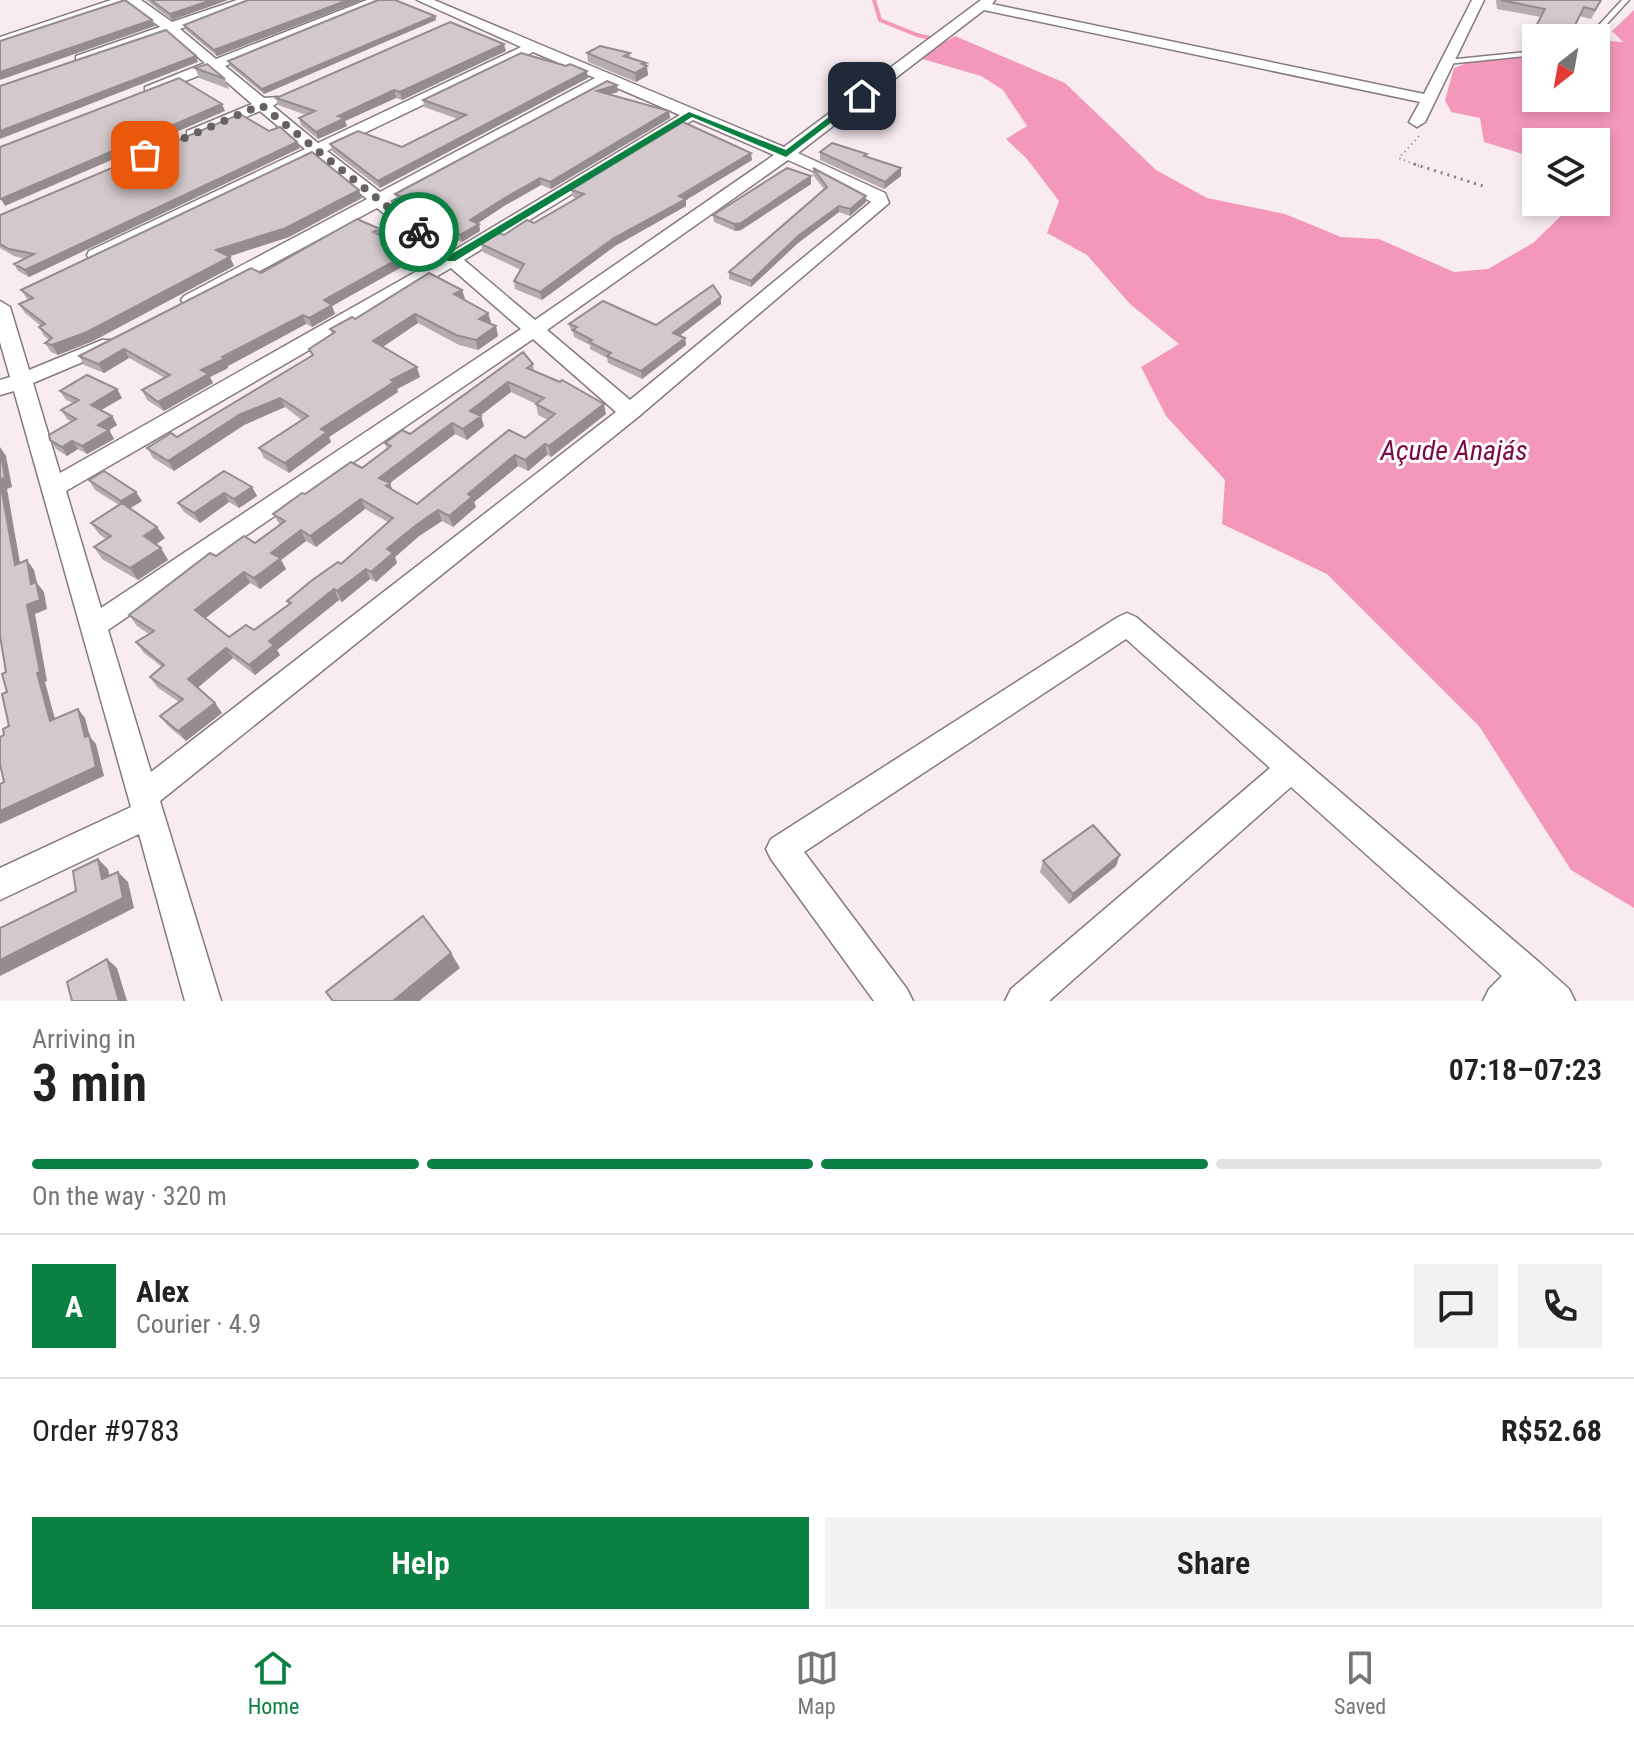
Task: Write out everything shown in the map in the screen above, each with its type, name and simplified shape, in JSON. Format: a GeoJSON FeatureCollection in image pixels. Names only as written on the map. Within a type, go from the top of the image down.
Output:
{"type":"FeatureCollection","features":[{"type":"Feature","properties":{"kind":"street"},"geometry":{"type":"LineString","coordinates":[[0,42],[124,0]]}},
{"type":"Feature","properties":{"kind":"street"},"geometry":{"type":"LineString","coordinates":[[133,0],[452,259],[532,331],[630,412]]}},
{"type":"Feature","properties":{"kind":"street"},"geometry":{"type":"LineString","coordinates":[[71,63],[249,0]]}},
{"type":"Feature","properties":{"kind":"street"},"geometry":{"type":"LineString","coordinates":[[129,98],[379,0]]}},
{"type":"Feature","properties":{"kind":"street"},"geometry":{"type":"LineString","coordinates":[[0,884],[146,805],[630,412],[880,203],[879,197],[866,189],[423,0]]}},
{"type":"Feature","properties":{"kind":"street"},"geometry":{"type":"LineString","coordinates":[[1417,122],[1478,0]]}},
{"type":"Feature","properties":{"kind":"street"},"geometry":{"type":"LineString","coordinates":[[94,626],[532,331],[786,154],[985,3],[1428,99]]}},
{"type":"Feature","properties":{"kind":"street"},"geometry":{"type":"LineString","coordinates":[[434,29],[463,16]]}},
{"type":"Feature","properties":{"kind":"street"},"geometry":{"type":"LineString","coordinates":[[86,260],[534,46]]}},
{"type":"Feature","properties":{"kind":"street"},"geometry":{"type":"LineString","coordinates":[[176,308],[607,78]]}},
{"type":"Feature","properties":{"kind":"street"},"geometry":{"type":"LineString","coordinates":[[174,143],[290,92]]}},
{"type":"Feature","properties":{"kind":"street"},"geometry":{"type":"LineString","coordinates":[[53,488],[452,259],[692,114]]}},
{"type":"Feature","properties":{"kind":"street"},"geometry":{"type":"LineString","coordinates":[[5,301],[10,385],[53,488],[203,1001]]}},
{"type":"Feature","properties":{"kind":"street"},"geometry":{"type":"LineString","coordinates":[[10,385],[66,364],[124,336]]}},
{"type":"Feature","properties":{"kind":"street"},"geometry":{"type":"LineString","coordinates":[[895,1001],[782,849],[1127,624],[1557,1001]]}},
{"type":"Feature","properties":{"kind":"street"},"geometry":{"type":"LineString","coordinates":[[1023,1001],[1291,768]]}},
{"type":"Feature","properties":{"kind":"street"},"geometry":{"type":"LineString","coordinates":[[1501,1001],[1528,975]]}},
{"type":"Feature","properties":{"kind":"lane"},"geometry":{"type":"LineString","coordinates":[[1603,24],[1626,0]]}},
{"type":"Feature","properties":{"kind":"lane"},"geometry":{"type":"LineString","coordinates":[[1447,62],[1522,54]]}},
{"type":"Feature","properties":{"kind":"path"},"geometry":{"type":"LineString","coordinates":[[1417,122],[1424,128],[1399,158],[1430,171],[1483,186]]}},
{"type":"Feature","properties":{"kind":"water","name":"Açude Anajás"},"geometry":{"type":"Polygon","coordinates":[[[1634,10],[1634,908],[1571,870],[1479,726],[1327,574],[1222,524],[1225,480],[1166,416],[1141,367],[1179,344],[1130,304],[1087,255],[1047,233],[1059,201],[1027,159],[1006,139],[1027,126],[1003,90],[981,76],[919,58],[955,36],[1065,83],[1156,170],[1207,198],[1285,214],[1341,237],[1379,239],[1454,272],[1488,269],[1533,243],[1561,216],[1610,216],[1610,128],[1522,128],[1522,154],[1484,142],[1480,118],[1451,112],[1445,100],[1454,68],[1474,60],[1522,55],[1522,112],[1610,112],[1610,41],[1623,42],[1612,31],[1634,10]]]}},
{"type":"Feature","properties":{"kind":"building"},"geometry":{"type":"Polygon","coordinates":[[[125,0],[152,20],[0,72],[0,41],[125,0]]]}},
{"type":"Feature","properties":{"kind":"building"},"geometry":{"type":"Polygon","coordinates":[[[151,0],[212,0],[170,14],[151,0]]]}},
{"type":"Feature","properties":{"kind":"building"},"geometry":{"type":"Polygon","coordinates":[[[248,0],[348,0],[214,50],[184,25],[248,0]]]}},
{"type":"Feature","properties":{"kind":"building"},"geometry":{"type":"Polygon","coordinates":[[[378,0],[395,0],[435,16],[262,89],[228,61],[378,0]]]}},
{"type":"Feature","properties":{"kind":"building"},"geometry":{"type":"Polygon","coordinates":[[[1501,0],[1601,0],[1595,10],[1584,7],[1576,24],[1537,24],[1545,9],[1501,0]]]}},
{"type":"Feature","properties":{"kind":"building"},"geometry":{"type":"Polygon","coordinates":[[[450,22],[504,44],[400,92],[394,90],[338,116],[345,118],[316,132],[299,118],[315,111],[276,98],[450,22]]]}},
{"type":"Feature","properties":{"kind":"building"},"geometry":{"type":"Polygon","coordinates":[[[166,30],[196,56],[0,131],[0,86],[166,30]]]}},
{"type":"Feature","properties":{"kind":"building"},"geometry":{"type":"Polygon","coordinates":[[[600,46],[630,53],[624,56],[647,66],[635,73],[587,53],[600,46]]]}},
{"type":"Feature","properties":{"kind":"building"},"geometry":{"type":"Polygon","coordinates":[[[521,53],[587,71],[378,181],[330,144],[358,131],[402,147],[466,115],[423,100],[521,53]]]}},
{"type":"Feature","properties":{"kind":"building"},"geometry":{"type":"Polygon","coordinates":[[[207,64],[225,79],[195,68],[207,64]]]}},
{"type":"Feature","properties":{"kind":"building"},"geometry":{"type":"Polygon","coordinates":[[[179,78],[222,104],[0,198],[0,147],[179,78]]]}},
{"type":"Feature","properties":{"kind":"building"},"geometry":{"type":"Polygon","coordinates":[[[607,81],[617,85],[597,91],[669,111],[550,182],[540,178],[503,199],[470,220],[479,224],[460,235],[446,228],[452,225],[421,211],[426,207],[395,194],[607,81]]]}},
{"type":"Feature","properties":{"kind":"building"},"geometry":{"type":"Polygon","coordinates":[[[240,114],[269,131],[280,127],[297,142],[25,270],[14,264],[34,254],[0,244],[0,215],[240,114]]]}},
{"type":"Feature","properties":{"kind":"building"},"geometry":{"type":"Polygon","coordinates":[[[683,122],[751,153],[679,196],[686,199],[614,238],[540,292],[514,281],[524,264],[481,244],[499,233],[504,235],[527,220],[534,223],[584,194],[571,190],[683,122]]]}},
{"type":"Feature","properties":{"kind":"building"},"geometry":{"type":"Polygon","coordinates":[[[832,143],[901,168],[885,182],[820,152],[832,143]]]}},
{"type":"Feature","properties":{"kind":"building"},"geometry":{"type":"Polygon","coordinates":[[[312,152],[359,190],[286,228],[216,250],[230,257],[87,332],[52,345],[45,343],[52,338],[39,327],[45,324],[19,304],[33,298],[21,290],[312,152]]]}},
{"type":"Feature","properties":{"kind":"building"},"geometry":{"type":"Polygon","coordinates":[[[787,168],[811,176],[741,223],[734,224],[713,215],[787,168]]]}},
{"type":"Feature","properties":{"kind":"building"},"geometry":{"type":"Polygon","coordinates":[[[813,168],[866,196],[850,209],[839,206],[798,236],[751,281],[729,272],[827,187],[813,168]]]}},
{"type":"Feature","properties":{"kind":"building"},"geometry":{"type":"Polygon","coordinates":[[[357,219],[380,229],[373,232],[414,250],[324,300],[332,305],[309,318],[303,315],[222,357],[224,359],[201,370],[209,374],[158,402],[142,390],[170,375],[124,349],[98,364],[79,356],[251,268],[261,273],[357,219]]]}},
{"type":"Feature","properties":{"kind":"building"},"geometry":{"type":"Polygon","coordinates":[[[429,273],[462,290],[454,294],[488,313],[479,319],[496,326],[476,340],[456,335],[415,314],[373,341],[417,367],[391,380],[394,382],[321,429],[327,432],[285,463],[259,448],[308,416],[280,398],[239,415],[168,461],[147,448],[171,433],[177,437],[313,355],[309,349],[335,332],[330,329],[352,317],[355,319],[429,273]]]}},
{"type":"Feature","properties":{"kind":"building"},"geometry":{"type":"Polygon","coordinates":[[[713,285],[721,297],[673,333],[685,338],[641,371],[607,356],[611,353],[589,342],[592,340],[573,330],[577,327],[569,324],[603,301],[656,325],[713,285]]]}},
{"type":"Feature","properties":{"kind":"building"},"geometry":{"type":"Polygon","coordinates":[[[523,352],[533,364],[527,368],[560,382],[562,380],[604,404],[549,446],[545,444],[525,460],[515,455],[468,494],[472,497],[449,516],[438,510],[415,526],[387,549],[393,553],[371,572],[366,569],[337,591],[334,589],[269,641],[274,645],[249,665],[226,648],[188,679],[215,703],[178,731],[160,716],[183,699],[150,677],[164,665],[136,642],[154,631],[129,615],[210,553],[216,556],[244,536],[255,543],[285,521],[273,514],[302,493],[305,494],[351,462],[362,468],[391,446],[385,443],[402,430],[410,434],[523,352]],[[508,382],[470,411],[481,416],[463,429],[452,423],[379,478],[390,483],[386,486],[417,504],[509,430],[525,438],[555,414],[536,404],[544,398],[508,382]],[[361,499],[310,536],[301,530],[271,553],[281,558],[254,578],[244,572],[195,610],[229,637],[246,625],[254,630],[291,603],[287,601],[311,581],[338,562],[341,564],[393,518],[361,499]]]}},
{"type":"Feature","properties":{"kind":"building"},"geometry":{"type":"Polygon","coordinates":[[[87,375],[117,389],[91,405],[112,416],[98,425],[109,430],[82,446],[72,441],[62,447],[50,440],[49,435],[76,419],[61,410],[79,400],[60,391],[87,375]]]}},
{"type":"Feature","properties":{"kind":"building"},"geometry":{"type":"Polygon","coordinates":[[[0,449],[5,478],[0,479],[0,449]]]}},
{"type":"Feature","properties":{"kind":"building"},"geometry":{"type":"Polygon","coordinates":[[[104,471],[136,492],[121,501],[89,480],[104,471]]]}},
{"type":"Feature","properties":{"kind":"building"},"geometry":{"type":"Polygon","coordinates":[[[224,471],[252,487],[234,499],[224,493],[194,513],[178,503],[224,471]]]}},
{"type":"Feature","properties":{"kind":"building"},"geometry":{"type":"Polygon","coordinates":[[[0,481],[15,565],[27,560],[31,584],[36,582],[40,600],[27,605],[40,672],[37,673],[50,721],[78,709],[85,737],[89,735],[96,767],[0,811],[0,784],[4,782],[0,737],[4,735],[3,729],[9,726],[2,694],[7,692],[2,674],[6,672],[0,636],[0,481]]]}},
{"type":"Feature","properties":{"kind":"building"},"geometry":{"type":"Polygon","coordinates":[[[122,503],[157,527],[144,536],[161,548],[130,568],[94,547],[111,536],[91,523],[122,503]]]}},
{"type":"Feature","properties":{"kind":"building"},"geometry":{"type":"Polygon","coordinates":[[[1093,825],[1120,855],[1073,894],[1043,861],[1093,825]]]}},
{"type":"Feature","properties":{"kind":"building"},"geometry":{"type":"Polygon","coordinates":[[[98,859],[102,879],[118,872],[123,898],[0,960],[0,928],[76,891],[73,871],[98,859]]]}},
{"type":"Feature","properties":{"kind":"building"},"geometry":{"type":"Polygon","coordinates":[[[423,916],[451,953],[393,1001],[333,1001],[326,992],[423,916]]]}},
{"type":"Feature","properties":{"kind":"building"},"geometry":{"type":"Polygon","coordinates":[[[107,959],[119,1001],[72,1001],[67,982],[107,959]]]}},
{"type":"Feature","properties":{"kind":"waterway"},"geometry":{"type":"LineString","coordinates":[[874,0],[880,20],[917,35],[944,41]]}},
{"type":"Feature","properties":{"kind":"way so far"},"geometry":{"type":"LineString","coordinates":[[145,155],[261,105],[419,232]]}},
{"type":"Feature","properties":{"kind":"route"},"geometry":{"type":"LineString","coordinates":[[419,232],[452,259],[692,114],[786,154],[862,96]]}}]}
